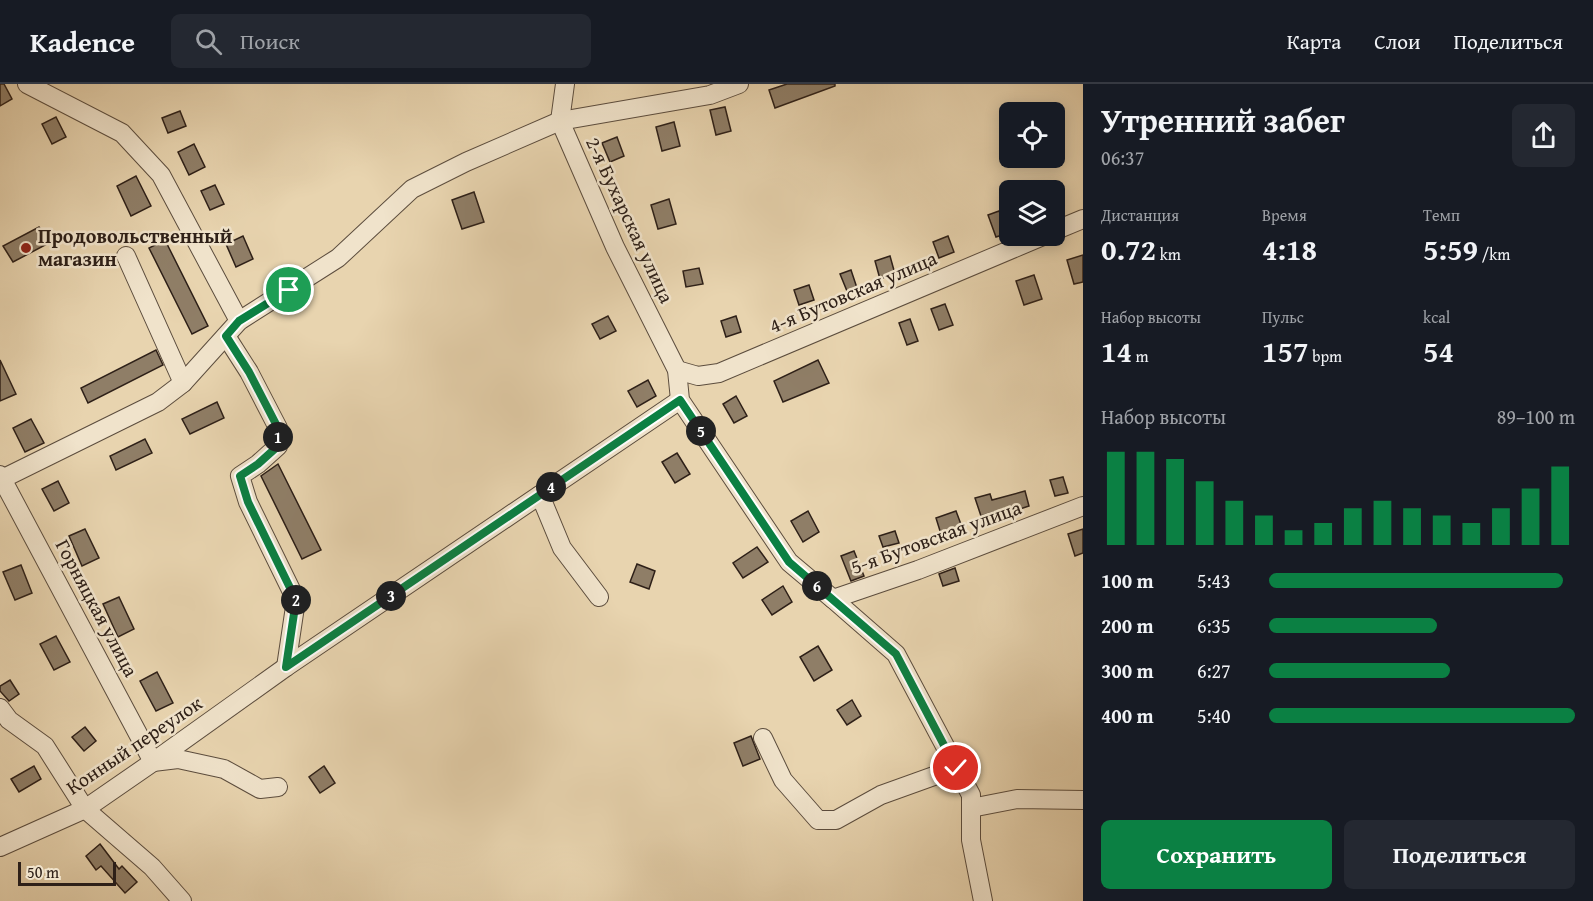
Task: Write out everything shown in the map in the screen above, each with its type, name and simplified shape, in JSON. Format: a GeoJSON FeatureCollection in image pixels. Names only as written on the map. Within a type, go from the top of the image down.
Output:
{"type":"FeatureCollection","features":[{"type":"Feature","properties":{"kind":"street"},"geometry":{"type":"LineString","coordinates":[[27,84],[122,133],[161,175],[239,321]]}},
{"type":"Feature","properties":{"kind":"street"},"geometry":{"type":"LineString","coordinates":[[560,121],[566,84]]}},
{"type":"Feature","properties":{"kind":"street"},"geometry":{"type":"LineString","coordinates":[[1,478],[158,402],[183,383],[239,321],[338,258],[412,189],[466,162],[560,121],[710,95],[739,84]]}},
{"type":"Feature","properties":{"kind":"street","name":"2-я Бухарская улица"},"geometry":{"type":"LineString","coordinates":[[560,121],[615,247],[677,370]]}},
{"type":"Feature","properties":{"kind":"street"},"geometry":{"type":"LineString","coordinates":[[1065,226],[1083,219]]}},
{"type":"Feature","properties":{"kind":"street","name":"4-я Бутовская улица"},"geometry":{"type":"LineString","coordinates":[[677,370],[698,376],[719,372],[1019,246]]}},
{"type":"Feature","properties":{"kind":"street"},"geometry":{"type":"LineString","coordinates":[[126,256],[183,383]]}},
{"type":"Feature","properties":{"kind":"street"},"geometry":{"type":"LineString","coordinates":[[226,336],[249,372],[278,428],[278,446],[240,476],[248,502],[296,600],[286,667]]}},
{"type":"Feature","properties":{"kind":"street"},"geometry":{"type":"LineString","coordinates":[[677,370],[680,400],[789,562],[896,654],[971,795],[971,840],[982,901]]}},
{"type":"Feature","properties":{"kind":"street","name":"Конный переулок"},"geometry":{"type":"LineString","coordinates":[[0,847],[85,809],[286,667],[680,400]]}},
{"type":"Feature","properties":{"kind":"street","name":"Горняцкая улица"},"geometry":{"type":"LineString","coordinates":[[1,478],[153,762]]}},
{"type":"Feature","properties":{"kind":"street"},"geometry":{"type":"LineString","coordinates":[[540,495],[562,548],[599,597]]}},
{"type":"Feature","properties":{"kind":"street","name":"5-я Бутовская улица"},"geometry":{"type":"LineString","coordinates":[[833,599],[918,570],[1083,506]]}},
{"type":"Feature","properties":{"kind":"street"},"geometry":{"type":"LineString","coordinates":[[0,708],[9,720],[45,746],[85,809],[152,867],[182,901]]}},
{"type":"Feature","properties":{"kind":"street"},"geometry":{"type":"LineString","coordinates":[[763,738],[783,780],[819,820],[836,820],[881,795],[956,768]]}},
{"type":"Feature","properties":{"kind":"street"},"geometry":{"type":"LineString","coordinates":[[153,762],[178,759],[224,769],[260,789],[278,788]]}},
{"type":"Feature","properties":{"kind":"street"},"geometry":{"type":"LineString","coordinates":[[971,808],[1017,799],[1083,800]]}},
{"type":"Feature","properties":{"kind":"building"},"geometry":{"type":"Polygon","coordinates":[[[0,84],[4,84],[12,99],[0,106],[0,84]]]}},
{"type":"Feature","properties":{"kind":"building"},"geometry":{"type":"Polygon","coordinates":[[[787,84],[835,84],[835,86],[775,108],[769,90],[787,84]]]}},
{"type":"Feature","properties":{"kind":"building"},"geometry":{"type":"Polygon","coordinates":[[[725,107],[731,131],[716,135],[710,110],[725,107]]]}},
{"type":"Feature","properties":{"kind":"building"},"geometry":{"type":"Polygon","coordinates":[[[180,111],[186,126],[168,133],[162,118],[180,111]]]}},
{"type":"Feature","properties":{"kind":"building"},"geometry":{"type":"Polygon","coordinates":[[[56,117],[66,137],[52,144],[42,124],[56,117]]]}},
{"type":"Feature","properties":{"kind":"building"},"geometry":{"type":"Polygon","coordinates":[[[674,122],[680,146],[662,151],[656,127],[674,122]]]}},
{"type":"Feature","properties":{"kind":"building"},"geometry":{"type":"Polygon","coordinates":[[[617,137],[624,156],[610,162],[602,143],[617,137]]]}},
{"type":"Feature","properties":{"kind":"building"},"geometry":{"type":"Polygon","coordinates":[[[194,144],[205,167],[189,175],[178,152],[194,144]]]}},
{"type":"Feature","properties":{"kind":"building"},"geometry":{"type":"Polygon","coordinates":[[[136,176],[151,206],[131,216],[117,186],[136,176]]]}},
{"type":"Feature","properties":{"kind":"building"},"geometry":{"type":"Polygon","coordinates":[[[215,185],[224,204],[210,210],[201,191],[215,185]]]}},
{"type":"Feature","properties":{"kind":"building"},"geometry":{"type":"Polygon","coordinates":[[[474,192],[484,222],[462,229],[452,200],[474,192]]]}},
{"type":"Feature","properties":{"kind":"building"},"geometry":{"type":"Polygon","coordinates":[[[669,199],[676,224],[658,229],[651,205],[669,199]]]}},
{"type":"Feature","properties":{"kind":"building"},"geometry":{"type":"Polygon","coordinates":[[[999,211],[999,236],[996,237],[988,215],[999,211]]]}},
{"type":"Feature","properties":{"kind":"building"},"geometry":{"type":"Polygon","coordinates":[[[39,227],[49,243],[13,262],[3,246],[39,227]]]}},
{"type":"Feature","properties":{"kind":"building"},"geometry":{"type":"Polygon","coordinates":[[[243,236],[253,259],[236,267],[226,244],[243,236]]]}},
{"type":"Feature","properties":{"kind":"building"},"geometry":{"type":"Polygon","coordinates":[[[948,236],[954,252],[939,258],[933,242],[948,236]]]}},
{"type":"Feature","properties":{"kind":"building"},"geometry":{"type":"Polygon","coordinates":[[[165,240],[208,326],[192,334],[149,248],[165,240]]]}},
{"type":"Feature","properties":{"kind":"building"},"geometry":{"type":"Polygon","coordinates":[[[1083,255],[1083,282],[1074,284],[1067,260],[1083,255]]]}},
{"type":"Feature","properties":{"kind":"building"},"geometry":{"type":"Polygon","coordinates":[[[890,256],[895,274],[880,279],[875,261],[890,256]]]}},
{"type":"Feature","properties":{"kind":"building"},"geometry":{"type":"Polygon","coordinates":[[[699,268],[703,284],[686,287],[683,271],[699,268]]]}},
{"type":"Feature","properties":{"kind":"building"},"geometry":{"type":"Polygon","coordinates":[[[851,270],[857,288],[847,291],[840,274],[851,270]]]}},
{"type":"Feature","properties":{"kind":"building"},"geometry":{"type":"Polygon","coordinates":[[[1034,275],[1042,299],[1024,305],[1016,281],[1034,275]]]}},
{"type":"Feature","properties":{"kind":"building"},"geometry":{"type":"Polygon","coordinates":[[[809,285],[814,300],[799,305],[794,290],[809,285]]]}},
{"type":"Feature","properties":{"kind":"building"},"geometry":{"type":"Polygon","coordinates":[[[945,304],[953,325],[939,330],[931,309],[945,304]]]}},
{"type":"Feature","properties":{"kind":"building"},"geometry":{"type":"Polygon","coordinates":[[[608,316],[616,331],[600,339],[592,324],[608,316]]]}},
{"type":"Feature","properties":{"kind":"building"},"geometry":{"type":"Polygon","coordinates":[[[736,316],[741,332],[726,337],[721,321],[736,316]]]}},
{"type":"Feature","properties":{"kind":"building"},"geometry":{"type":"Polygon","coordinates":[[[910,319],[918,341],[907,345],[899,323],[910,319]]]}},
{"type":"Feature","properties":{"kind":"building"},"geometry":{"type":"Polygon","coordinates":[[[156,350],[163,365],[88,403],[81,388],[156,350]]]}},
{"type":"Feature","properties":{"kind":"building"},"geometry":{"type":"Polygon","coordinates":[[[0,360],[16,394],[0,401],[0,360]]]}},
{"type":"Feature","properties":{"kind":"building"},"geometry":{"type":"Polygon","coordinates":[[[818,360],[829,383],[783,402],[774,381],[818,360]]]}},
{"type":"Feature","properties":{"kind":"building"},"geometry":{"type":"Polygon","coordinates":[[[648,380],[656,396],[637,407],[628,391],[648,380]]]}},
{"type":"Feature","properties":{"kind":"building"},"geometry":{"type":"Polygon","coordinates":[[[736,396],[747,416],[734,423],[723,404],[736,396]]]}},
{"type":"Feature","properties":{"kind":"building"},"geometry":{"type":"Polygon","coordinates":[[[217,402],[224,418],[190,434],[182,419],[217,402]]]}},
{"type":"Feature","properties":{"kind":"building"},"geometry":{"type":"Polygon","coordinates":[[[31,419],[44,443],[25,452],[13,428],[31,419]]]}},
{"type":"Feature","properties":{"kind":"building"},"geometry":{"type":"Polygon","coordinates":[[[145,439],[152,453],[116,470],[110,456],[145,439]]]}},
{"type":"Feature","properties":{"kind":"building"},"geometry":{"type":"Polygon","coordinates":[[[677,453],[690,474],[675,483],[662,462],[677,453]]]}},
{"type":"Feature","properties":{"kind":"building"},"geometry":{"type":"Polygon","coordinates":[[[278,464],[321,550],[302,559],[261,476],[278,464]]]}},
{"type":"Feature","properties":{"kind":"building"},"geometry":{"type":"Polygon","coordinates":[[[1063,477],[1068,493],[1055,496],[1050,480],[1063,477]]]}},
{"type":"Feature","properties":{"kind":"building"},"geometry":{"type":"Polygon","coordinates":[[[58,481],[69,503],[54,511],[42,489],[58,481]]]}},
{"type":"Feature","properties":{"kind":"building"},"geometry":{"type":"Polygon","coordinates":[[[1025,491],[1029,506],[1014,511],[1013,506],[981,516],[975,498],[990,494],[992,500],[1025,491]]]}},
{"type":"Feature","properties":{"kind":"building"},"geometry":{"type":"Polygon","coordinates":[[[808,511],[819,532],[803,542],[791,521],[808,511]]]}},
{"type":"Feature","properties":{"kind":"building"},"geometry":{"type":"Polygon","coordinates":[[[956,511],[962,527],[941,534],[936,518],[956,511]]]}},
{"type":"Feature","properties":{"kind":"building"},"geometry":{"type":"Polygon","coordinates":[[[85,529],[99,558],[82,566],[69,536],[85,529]]]}},
{"type":"Feature","properties":{"kind":"building"},"geometry":{"type":"Polygon","coordinates":[[[1083,529],[1083,553],[1075,556],[1068,534],[1083,529]]]}},
{"type":"Feature","properties":{"kind":"building"},"geometry":{"type":"Polygon","coordinates":[[[895,531],[899,543],[883,547],[879,536],[895,531]]]}},
{"type":"Feature","properties":{"kind":"building"},"geometry":{"type":"Polygon","coordinates":[[[757,547],[768,562],[743,578],[733,563],[757,547]]]}},
{"type":"Feature","properties":{"kind":"building"},"geometry":{"type":"Polygon","coordinates":[[[854,551],[864,576],[851,581],[841,556],[854,551]]]}},
{"type":"Feature","properties":{"kind":"building"},"geometry":{"type":"Polygon","coordinates":[[[637,564],[655,571],[649,589],[630,582],[637,564]]]}},
{"type":"Feature","properties":{"kind":"building"},"geometry":{"type":"Polygon","coordinates":[[[21,565],[32,593],[15,600],[3,572],[21,565]]]}},
{"type":"Feature","properties":{"kind":"building"},"geometry":{"type":"Polygon","coordinates":[[[955,568],[959,581],[943,586],[939,574],[955,568]]]}},
{"type":"Feature","properties":{"kind":"building"},"geometry":{"type":"Polygon","coordinates":[[[783,586],[792,602],[772,615],[762,600],[783,586]]]}},
{"type":"Feature","properties":{"kind":"building"},"geometry":{"type":"Polygon","coordinates":[[[119,597],[134,629],[118,637],[103,604],[119,597]]]}},
{"type":"Feature","properties":{"kind":"building"},"geometry":{"type":"Polygon","coordinates":[[[56,636],[70,662],[54,670],[40,644],[56,636]]]}},
{"type":"Feature","properties":{"kind":"building"},"geometry":{"type":"Polygon","coordinates":[[[818,646],[832,670],[814,681],[800,657],[818,646]]]}},
{"type":"Feature","properties":{"kind":"building"},"geometry":{"type":"Polygon","coordinates":[[[157,672],[173,703],[156,711],[140,681],[157,672]]]}},
{"type":"Feature","properties":{"kind":"building"},"geometry":{"type":"Polygon","coordinates":[[[10,680],[19,694],[9,701],[0,691],[0,686],[10,680]]]}},
{"type":"Feature","properties":{"kind":"building"},"geometry":{"type":"Polygon","coordinates":[[[852,700],[861,716],[847,725],[837,710],[852,700]]]}},
{"type":"Feature","properties":{"kind":"building"},"geometry":{"type":"Polygon","coordinates":[[[85,727],[96,741],[84,751],[72,737],[85,727]]]}},
{"type":"Feature","properties":{"kind":"building"},"geometry":{"type":"Polygon","coordinates":[[[751,736],[760,759],[743,766],[734,743],[751,736]]]}},
{"type":"Feature","properties":{"kind":"building"},"geometry":{"type":"Polygon","coordinates":[[[34,766],[41,779],[19,792],[11,779],[34,766]]]}},
{"type":"Feature","properties":{"kind":"building"},"geometry":{"type":"Polygon","coordinates":[[[324,766],[335,783],[320,793],[309,777],[324,766]]]}},
{"type":"Feature","properties":{"kind":"building"},"geometry":{"type":"Polygon","coordinates":[[[100,844],[119,869],[122,866],[137,882],[125,893],[101,866],[96,870],[86,856],[100,844]]]}},
{"type":"Feature","properties":{"kind":"place","name":"Продовольственный магазин"},"geometry":{"type":"Point","coordinates":[26,248]}},
{"type":"Feature","properties":{"kind":"route"},"geometry":{"type":"LineString","coordinates":[[289,290],[239,321],[226,336],[249,372],[278,428],[278,446],[240,476],[248,502],[296,600],[286,667],[680,400],[789,562],[896,654],[956,768]]}}]}
